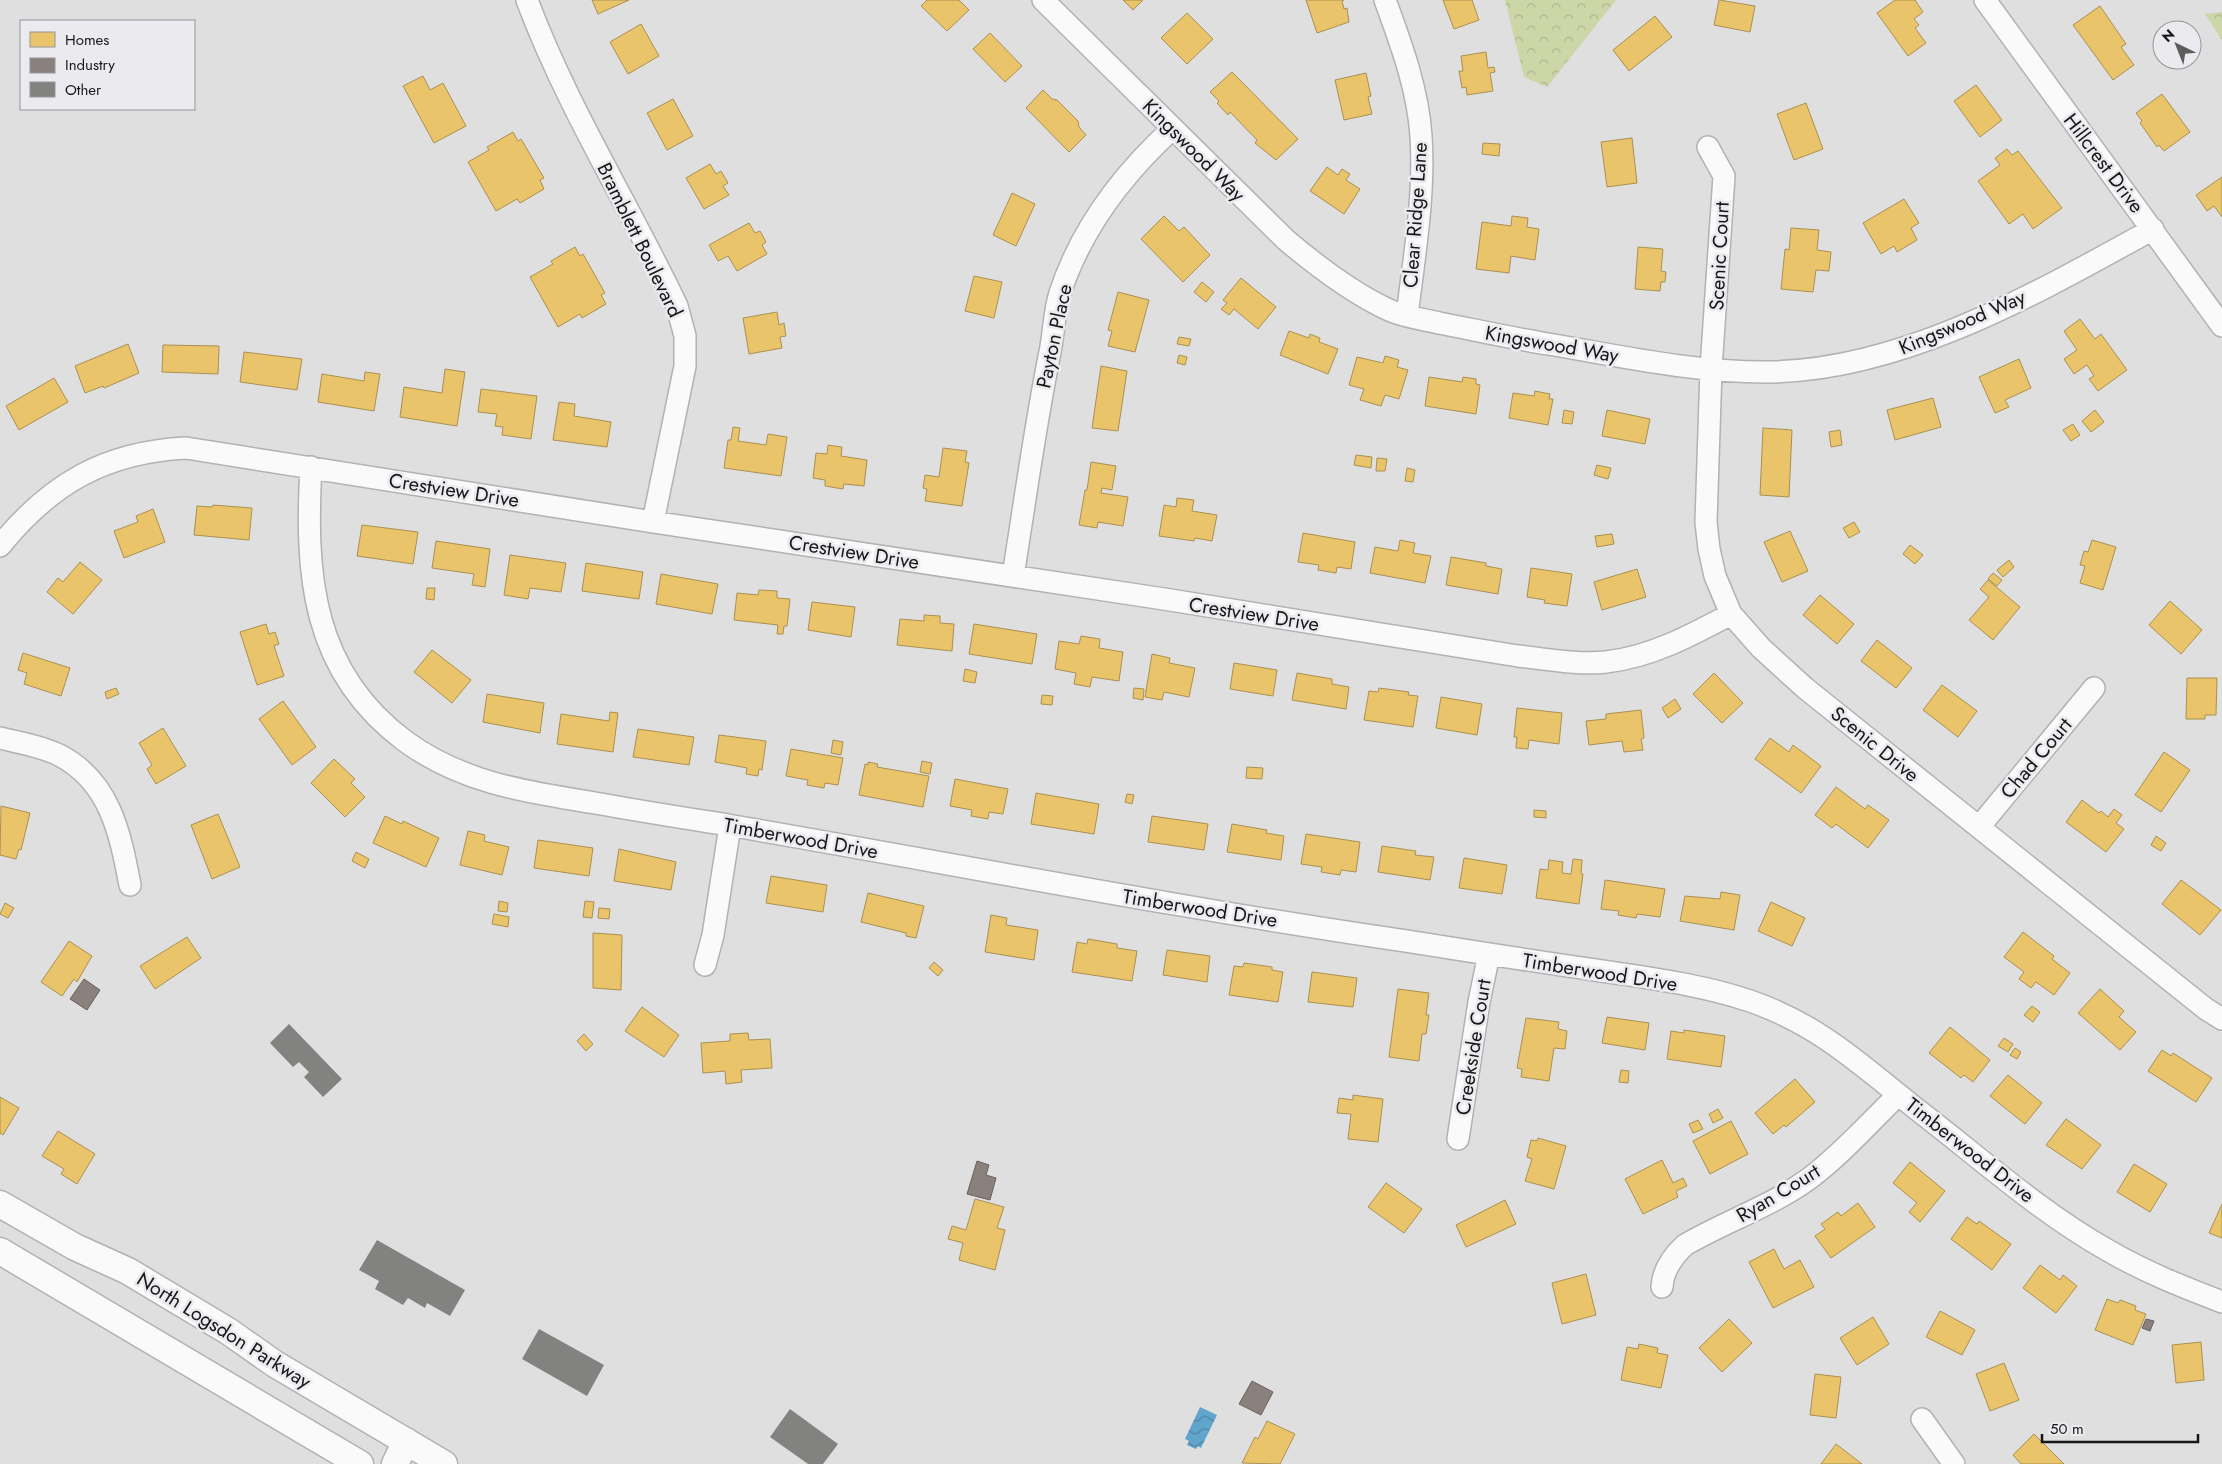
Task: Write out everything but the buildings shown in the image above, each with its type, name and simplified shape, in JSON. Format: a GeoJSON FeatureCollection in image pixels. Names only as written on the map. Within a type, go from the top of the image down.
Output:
{"type":"FeatureCollection","features":[{"type":"Feature","properties":{"kind":"main road","name":"North Logsdon Parkway"},"geometry":{"type":"LineString","coordinates":[[0,1204],[75,1247],[128,1271],[228,1331],[401,1453],[444,1464]]}},
{"type":"Feature","properties":{"kind":"main road"},"geometry":{"type":"LineString","coordinates":[[0,1251],[360,1464]]}},
{"type":"Feature","properties":{"kind":"street","name":"Bramblett Boulevard"},"geometry":{"type":"LineString","coordinates":[[527,0],[546,50],[575,110],[677,306],[685,336],[685,366],[653,522]]}},
{"type":"Feature","properties":{"kind":"street","name":"Kingswood Way"},"geometry":{"type":"LineString","coordinates":[[1043,0],[1172,129],[1312,263],[1341,283],[1391,311],[1509,338],[1657,363],[1712,370],[1765,372],[1802,370],[1873,357],[1938,336],[2083,268],[2153,229]]}},
{"type":"Feature","properties":{"kind":"street","name":"Clear Ridge Lane"},"geometry":{"type":"LineString","coordinates":[[1385,0],[1410,71],[1421,135],[1418,223],[1407,316]]}},
{"type":"Feature","properties":{"kind":"street","name":"Hillcrest Drive"},"geometry":{"type":"LineString","coordinates":[[1985,0],[2222,326]]}},
{"type":"Feature","properties":{"kind":"street","name":"Payton Place"},"geometry":{"type":"LineString","coordinates":[[1013,576],[1039,407],[1059,294],[1078,249],[1103,207],[1137,162],[1172,129]]}},
{"type":"Feature","properties":{"kind":"street","name":"Scenic Court"},"geometry":{"type":"LineString","coordinates":[[1708,148],[1724,176],[1712,370]]}},
{"type":"Feature","properties":{"kind":"street","name":"Scenic Drive"},"geometry":{"type":"LineString","coordinates":[[1712,370],[1706,522],[1708,549],[1731,614],[1761,648],[1805,688],[2206,1009],[2222,1019]]}},
{"type":"Feature","properties":{"kind":"street","name":"Crestview Drive"},"geometry":{"type":"LineString","coordinates":[[0,546],[29,514],[61,486],[90,470],[153,449],[186,448],[1518,656],[1577,662],[1605,662],[1638,655],[1695,634],[1731,614]]}},
{"type":"Feature","properties":{"kind":"street","name":"Timberwood Drive"},"geometry":{"type":"LineString","coordinates":[[311,467],[309,546],[314,596],[321,622],[336,657],[361,698],[380,720],[403,739],[455,771],[507,788],[1084,889],[1669,981],[1746,1000],[1784,1014],[1817,1032],[1849,1053],[1898,1095],[2048,1211],[2084,1236],[2134,1265],[2222,1302]]}},
{"type":"Feature","properties":{"kind":"street","name":"Chad Court"},"geometry":{"type":"LineString","coordinates":[[1979,827],[2094,688]]}},
{"type":"Feature","properties":{"kind":"street"},"geometry":{"type":"LineString","coordinates":[[0,738],[58,755],[76,765],[92,779],[104,796],[113,816],[130,885]]}},
{"type":"Feature","properties":{"kind":"street"},"geometry":{"type":"LineString","coordinates":[[705,965],[712,935],[730,826]]}},
{"type":"Feature","properties":{"kind":"street","name":"Creekside Court"},"geometry":{"type":"LineString","coordinates":[[1458,1139],[1479,1002],[1489,954]]}},
{"type":"Feature","properties":{"kind":"street","name":"Ryan Court"},"geometry":{"type":"LineString","coordinates":[[1662,1287],[1662,1279],[1674,1255],[1685,1245],[1772,1202],[1809,1178],[1842,1151],[1898,1095]]}},
{"type":"Feature","properties":{"kind":"street"},"geometry":{"type":"LineString","coordinates":[[1922,1419],[1954,1464]]}},
{"type":"Feature","properties":{"kind":"green space"},"geometry":{"type":"Polygon","coordinates":[[[1505,0],[1616,0],[1547,87],[1524,77],[1505,0]]]}},
{"type":"Feature","properties":{"kind":"green space"},"geometry":{"type":"Polygon","coordinates":[[[2222,12],[2222,40],[2205,14],[2222,12]]]}},
{"type":"Feature","properties":{"kind":"water"},"geometry":{"type":"Polygon","coordinates":[[[1200,1407],[1217,1415],[1201,1448],[1198,1446],[1196,1449],[1187,1445],[1189,1441],[1185,1439],[1200,1407]]]}}]}
